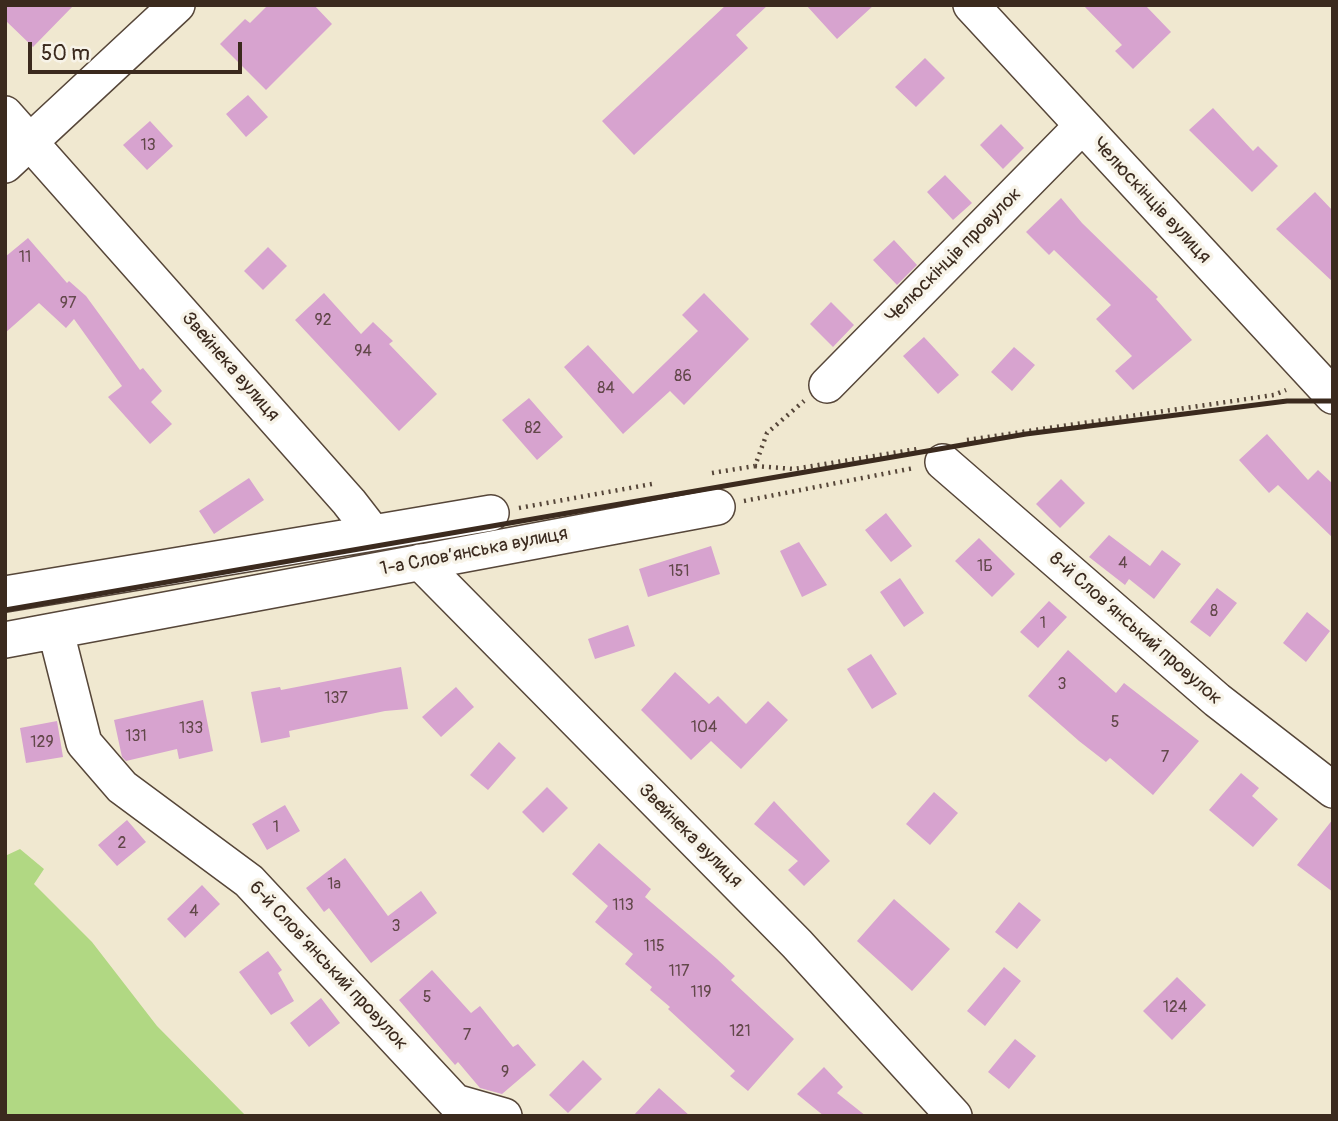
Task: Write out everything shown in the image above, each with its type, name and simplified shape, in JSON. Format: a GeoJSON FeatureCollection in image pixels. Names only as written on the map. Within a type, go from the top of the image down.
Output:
{"type":"FeatureCollection","features":[{"type":"Feature","properties":{"kind":"street"},"geometry":{"type":"LineString","coordinates":[[5,165],[177,5]]}},
{"type":"Feature","properties":{"kind":"street","name":"Челюскінців вулиця"},"geometry":{"type":"LineString","coordinates":[[971,5],[1290,351],[1327,378]]}},
{"type":"Feature","properties":{"kind":"street","name":"Звейнека вулиця"},"geometry":{"type":"LineString","coordinates":[[5,114],[349,502],[373,533]]}},
{"type":"Feature","properties":{"kind":"street","name":"Челюскінців провулок"},"geometry":{"type":"LineString","coordinates":[[827,385],[1082,126]]}},
{"type":"Feature","properties":{"kind":"street","name":"8-й Слов’янський провулок"},"geometry":{"type":"LineString","coordinates":[[942,451],[1217,700],[1333,790]]}},
{"type":"Feature","properties":{"kind":"street","name":"1-а Слов’янська вулиця"},"geometry":{"type":"LineString","coordinates":[[5,640],[716,507]]}},
{"type":"Feature","properties":{"kind":"street"},"geometry":{"type":"LineString","coordinates":[[5,594],[491,513]]}},
{"type":"Feature","properties":{"kind":"street","name":"Звейнека вулиця"},"geometry":{"type":"LineString","coordinates":[[420,562],[797,944],[954,1116]]}},
{"type":"Feature","properties":{"kind":"street","name":"6-й Слов’янський провулок"},"geometry":{"type":"LineString","coordinates":[[56,632],[84,743],[122,787],[249,881],[455,1102],[504,1116]]}},
{"type":"Feature","properties":{"kind":"path"},"geometry":{"type":"LineString","coordinates":[[702,475],[755,466],[794,469],[942,451],[1274,395],[1327,378]]}},
{"type":"Feature","properties":{"kind":"path"},"geometry":{"type":"LineString","coordinates":[[755,466],[767,433],[786,414],[827,385]]}},
{"type":"Feature","properties":{"kind":"path"},"geometry":{"type":"LineString","coordinates":[[716,507],[942,451]]}},
{"type":"Feature","properties":{"kind":"path"},"geometry":{"type":"LineString","coordinates":[[491,513],[662,482]]}},
{"type":"Feature","properties":{"kind":"green space"},"geometry":{"type":"Polygon","coordinates":[[[20,849],[44,869],[34,884],[92,942],[157,1026],[246,1116],[5,1116],[5,856],[20,849]]]}},
{"type":"Feature","properties":{"kind":"building"},"geometry":{"type":"Polygon","coordinates":[[[5,5],[74,5],[33,47],[5,20],[5,5]]]}},
{"type":"Feature","properties":{"kind":"building"},"geometry":{"type":"Polygon","coordinates":[[[268,5],[314,5],[332,24],[266,90],[220,44],[245,19],[250,23],[268,5]]]}},
{"type":"Feature","properties":{"kind":"building"},"geometry":{"type":"Polygon","coordinates":[[[726,5],[768,5],[736,35],[748,48],[634,155],[602,121],[726,5]]]}},
{"type":"Feature","properties":{"kind":"building"},"geometry":{"type":"Polygon","coordinates":[[[806,5],[874,5],[837,39],[806,5]]]}},
{"type":"Feature","properties":{"kind":"building"},"geometry":{"type":"Polygon","coordinates":[[[1083,5],[1145,5],[1171,32],[1133,69],[1115,51],[1122,45],[1083,5]]]}},
{"type":"Feature","properties":{"kind":"building"},"geometry":{"type":"Polygon","coordinates":[[[925,58],[945,78],[916,107],[895,87],[925,58]]]}},
{"type":"Feature","properties":{"kind":"building"},"geometry":{"type":"Polygon","coordinates":[[[248,95],[268,117],[246,137],[226,114],[248,95]]]}},
{"type":"Feature","properties":{"kind":"building"},"geometry":{"type":"Polygon","coordinates":[[[1213,108],[1253,151],[1258,146],[1278,166],[1252,192],[1189,130],[1213,108]]]}},
{"type":"Feature","properties":{"kind":"building"},"geometry":{"type":"Polygon","coordinates":[[[150,121],[173,146],[147,170],[123,145],[150,121]]]}},
{"type":"Feature","properties":{"kind":"building"},"geometry":{"type":"Polygon","coordinates":[[[1001,124],[1024,148],[1003,169],[980,145],[1001,124]]]}},
{"type":"Feature","properties":{"kind":"building"},"geometry":{"type":"Polygon","coordinates":[[[945,175],[972,203],[953,220],[927,192],[945,175]]]}},
{"type":"Feature","properties":{"kind":"building"},"geometry":{"type":"Polygon","coordinates":[[[1315,192],[1333,211],[1333,282],[1276,229],[1315,192]]]}},
{"type":"Feature","properties":{"kind":"building"},"geometry":{"type":"Polygon","coordinates":[[[1061,198],[1082,223],[1158,297],[1156,299],[1192,340],[1133,390],[1115,371],[1132,356],[1096,319],[1111,305],[1054,250],[1049,255],[1026,232],[1061,198]]]}},
{"type":"Feature","properties":{"kind":"building"},"geometry":{"type":"Polygon","coordinates":[[[28,238],[67,283],[69,281],[86,296],[140,370],[143,368],[162,391],[151,402],[172,424],[150,444],[108,397],[122,386],[74,319],[66,328],[39,303],[5,333],[5,257],[28,238]]]}},
{"type":"Feature","properties":{"kind":"building"},"geometry":{"type":"Polygon","coordinates":[[[894,240],[917,265],[897,285],[873,260],[894,240]]]}},
{"type":"Feature","properties":{"kind":"building"},"geometry":{"type":"Polygon","coordinates":[[[268,247],[287,266],[263,290],[244,271],[268,247]]]}},
{"type":"Feature","properties":{"kind":"building"},"geometry":{"type":"Polygon","coordinates":[[[324,293],[361,334],[373,322],[393,341],[389,344],[437,394],[399,431],[295,320],[324,293]]]}},
{"type":"Feature","properties":{"kind":"building"},"geometry":{"type":"Polygon","coordinates":[[[704,293],[749,339],[684,405],[670,391],[623,434],[564,367],[588,345],[633,394],[698,331],[682,315],[704,293]]]}},
{"type":"Feature","properties":{"kind":"building"},"geometry":{"type":"Polygon","coordinates":[[[831,302],[854,325],[833,347],[810,324],[831,302]]]}},
{"type":"Feature","properties":{"kind":"building"},"geometry":{"type":"Polygon","coordinates":[[[924,337],[959,375],[938,394],[903,356],[924,337]]]}},
{"type":"Feature","properties":{"kind":"building"},"geometry":{"type":"Polygon","coordinates":[[[1014,347],[1035,365],[1012,391],[991,372],[1014,347]]]}},
{"type":"Feature","properties":{"kind":"building"},"geometry":{"type":"Polygon","coordinates":[[[529,398],[563,437],[537,460],[502,420],[529,398]]]}},
{"type":"Feature","properties":{"kind":"building"},"geometry":{"type":"Polygon","coordinates":[[[1267,434],[1308,480],[1318,470],[1333,484],[1333,538],[1278,485],[1269,493],[1239,460],[1267,434]]]}},
{"type":"Feature","properties":{"kind":"building"},"geometry":{"type":"Polygon","coordinates":[[[249,478],[264,500],[214,534],[199,511],[249,478]]]}},
{"type":"Feature","properties":{"kind":"building"},"geometry":{"type":"Polygon","coordinates":[[[1061,479],[1085,503],[1060,528],[1036,504],[1061,479]]]}},
{"type":"Feature","properties":{"kind":"building"},"geometry":{"type":"Polygon","coordinates":[[[886,513],[912,546],[891,562],[865,530],[886,513]]]}},
{"type":"Feature","properties":{"kind":"building"},"geometry":{"type":"Polygon","coordinates":[[[1109,535],[1150,566],[1162,550],[1181,564],[1154,599],[1129,579],[1125,585],[1089,557],[1109,535]]]}},
{"type":"Feature","properties":{"kind":"building"},"geometry":{"type":"Polygon","coordinates":[[[979,538],[1015,574],[992,597],[955,561],[979,538]]]}},
{"type":"Feature","properties":{"kind":"building"},"geometry":{"type":"Polygon","coordinates":[[[799,542],[827,585],[802,597],[780,551],[799,542]]]}},
{"type":"Feature","properties":{"kind":"building"},"geometry":{"type":"Polygon","coordinates":[[[711,546],[720,574],[648,597],[639,569],[711,546]]]}},
{"type":"Feature","properties":{"kind":"building"},"geometry":{"type":"Polygon","coordinates":[[[900,578],[924,613],[904,627],[880,592],[900,578]]]}},
{"type":"Feature","properties":{"kind":"building"},"geometry":{"type":"Polygon","coordinates":[[[1217,588],[1237,603],[1210,637],[1190,622],[1217,588]]]}},
{"type":"Feature","properties":{"kind":"building"},"geometry":{"type":"Polygon","coordinates":[[[1049,601],[1067,617],[1038,648],[1020,632],[1049,601]]]}},
{"type":"Feature","properties":{"kind":"building"},"geometry":{"type":"Polygon","coordinates":[[[1307,612],[1330,631],[1306,662],[1283,643],[1307,612]]]}},
{"type":"Feature","properties":{"kind":"building"},"geometry":{"type":"Polygon","coordinates":[[[628,625],[635,646],[595,659],[588,639],[628,625]]]}},
{"type":"Feature","properties":{"kind":"building"},"geometry":{"type":"Polygon","coordinates":[[[1068,650],[1116,693],[1124,683],[1199,741],[1153,795],[1110,758],[1106,762],[1079,741],[1028,696],[1068,650]]]}},
{"type":"Feature","properties":{"kind":"building"},"geometry":{"type":"Polygon","coordinates":[[[871,654],[897,694],[872,709],[847,669],[871,654]]]}},
{"type":"Feature","properties":{"kind":"building"},"geometry":{"type":"Polygon","coordinates":[[[401,667],[408,709],[385,711],[289,731],[290,737],[261,743],[251,692],[280,687],[281,690],[401,667]]]}},
{"type":"Feature","properties":{"kind":"building"},"geometry":{"type":"Polygon","coordinates":[[[675,672],[709,704],[718,696],[746,724],[768,701],[788,720],[741,769],[711,741],[691,760],[641,710],[675,672]]]}},
{"type":"Feature","properties":{"kind":"building"},"geometry":{"type":"Polygon","coordinates":[[[456,687],[474,707],[441,737],[422,717],[456,687]]]}},
{"type":"Feature","properties":{"kind":"building"},"geometry":{"type":"Polygon","coordinates":[[[203,700],[213,751],[179,759],[177,749],[126,761],[122,757],[114,720],[203,700]]]}},
{"type":"Feature","properties":{"kind":"building"},"geometry":{"type":"Polygon","coordinates":[[[57,721],[63,757],[26,763],[20,728],[57,721]]]}},
{"type":"Feature","properties":{"kind":"building"},"geometry":{"type":"Polygon","coordinates":[[[499,742],[516,758],[488,790],[470,775],[499,742]]]}},
{"type":"Feature","properties":{"kind":"building"},"geometry":{"type":"Polygon","coordinates":[[[1241,773],[1259,788],[1252,796],[1278,819],[1253,847],[1209,810],[1241,773]]]}},
{"type":"Feature","properties":{"kind":"building"},"geometry":{"type":"Polygon","coordinates":[[[547,787],[568,808],[543,833],[522,812],[547,787]]]}},
{"type":"Feature","properties":{"kind":"building"},"geometry":{"type":"Polygon","coordinates":[[[934,792],[958,813],[930,845],[906,824],[934,792]]]}},
{"type":"Feature","properties":{"kind":"building"},"geometry":{"type":"Polygon","coordinates":[[[774,801],[830,861],[804,886],[788,870],[798,861],[754,824],[774,801]]]}},
{"type":"Feature","properties":{"kind":"building"},"geometry":{"type":"Polygon","coordinates":[[[285,805],[300,831],[267,850],[252,824],[285,805]]]}},
{"type":"Feature","properties":{"kind":"building"},"geometry":{"type":"Polygon","coordinates":[[[1333,819],[1333,892],[1297,865],[1333,819]]]}},
{"type":"Feature","properties":{"kind":"building"},"geometry":{"type":"Polygon","coordinates":[[[127,820],[146,842],[117,866],[98,845],[127,820]]]}},
{"type":"Feature","properties":{"kind":"building"},"geometry":{"type":"Polygon","coordinates":[[[599,843],[651,889],[645,897],[735,976],[731,980],[794,1039],[748,1091],[730,1076],[735,1071],[668,1009],[670,1007],[650,990],[652,987],[625,964],[633,954],[595,922],[608,906],[572,874],[599,843]]]}},
{"type":"Feature","properties":{"kind":"building"},"geometry":{"type":"Polygon","coordinates":[[[345,858],[388,916],[421,891],[437,913],[371,963],[329,908],[324,912],[306,888],[345,858]]]}},
{"type":"Feature","properties":{"kind":"building"},"geometry":{"type":"Polygon","coordinates":[[[202,885],[220,904],[185,938],[167,919],[202,885]]]}},
{"type":"Feature","properties":{"kind":"building"},"geometry":{"type":"Polygon","coordinates":[[[894,899],[950,949],[912,991],[857,941],[894,899]]]}},
{"type":"Feature","properties":{"kind":"building"},"geometry":{"type":"Polygon","coordinates":[[[1019,902],[1041,920],[1017,949],[995,932],[1019,902]]]}},
{"type":"Feature","properties":{"kind":"building"},"geometry":{"type":"Polygon","coordinates":[[[268,951],[282,970],[278,973],[294,1001],[271,1015],[239,972],[268,951]]]}},
{"type":"Feature","properties":{"kind":"building"},"geometry":{"type":"Polygon","coordinates":[[[1004,967],[1021,981],[985,1026],[967,1011],[1004,967]]]}},
{"type":"Feature","properties":{"kind":"building"},"geometry":{"type":"Polygon","coordinates":[[[432,970],[471,1013],[480,1006],[513,1047],[518,1044],[536,1065],[502,1094],[480,1088],[458,1062],[455,1065],[399,1000],[432,970]]]}},
{"type":"Feature","properties":{"kind":"building"},"geometry":{"type":"Polygon","coordinates":[[[1177,977],[1206,1005],[1172,1040],[1143,1011],[1177,977]]]}},
{"type":"Feature","properties":{"kind":"building"},"geometry":{"type":"Polygon","coordinates":[[[321,998],[340,1023],[309,1047],[290,1023],[321,998]]]}},
{"type":"Feature","properties":{"kind":"building"},"geometry":{"type":"Polygon","coordinates":[[[1015,1039],[1036,1056],[1009,1089],[988,1072],[1015,1039]]]}},
{"type":"Feature","properties":{"kind":"building"},"geometry":{"type":"Polygon","coordinates":[[[583,1060],[602,1079],[568,1113],[549,1095],[583,1060]]]}},
{"type":"Feature","properties":{"kind":"building"},"geometry":{"type":"Polygon","coordinates":[[[824,1067],[843,1087],[837,1093],[866,1116],[824,1116],[797,1094],[824,1067]]]}},
{"type":"Feature","properties":{"kind":"building"},"geometry":{"type":"Polygon","coordinates":[[[659,1088],[690,1116],[633,1116],[659,1088]]]}},
{"type":"Feature","properties":{"kind":"railway"},"geometry":{"type":"LineString","coordinates":[[5,610],[1026,434],[1287,401],[1333,401]]}}]}
